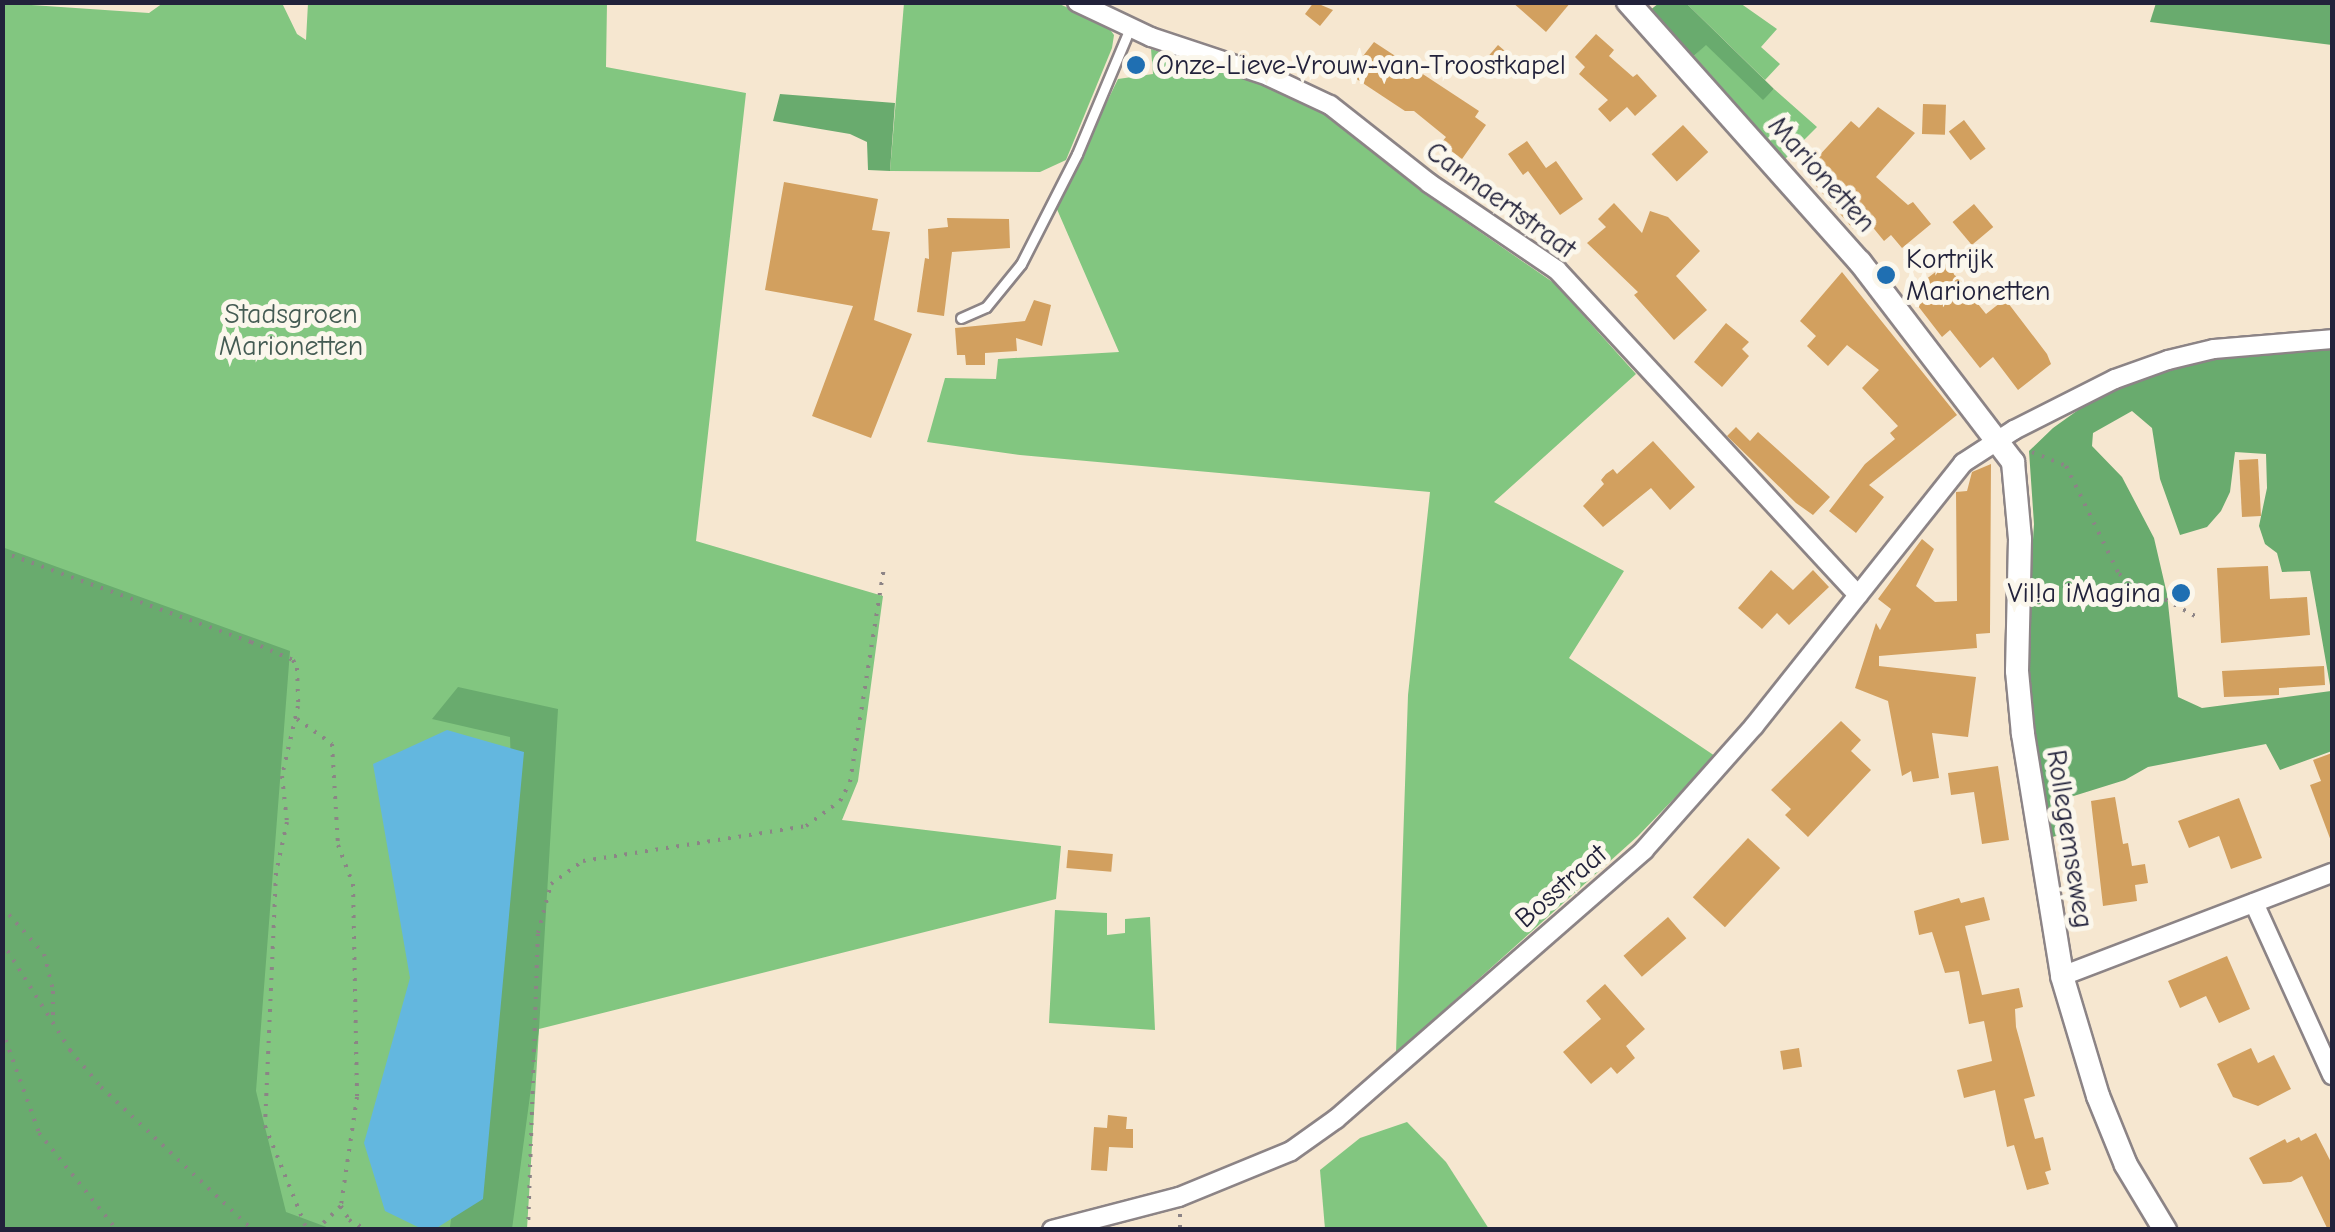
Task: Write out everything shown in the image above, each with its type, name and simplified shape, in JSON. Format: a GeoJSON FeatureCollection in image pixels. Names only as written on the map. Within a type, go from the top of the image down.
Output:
{"type":"FeatureCollection","features":[{"type":"Feature","properties":{"kind":"street","name":"Cannaertstraat"},"geometry":{"type":"LineString","coordinates":[[1077,2],[1130,28],[1268,76],[1330,105],[1428,183],[1557,270],[1858,595]]}},
{"type":"Feature","properties":{"kind":"street","name":"Marionetten"},"geometry":{"type":"LineString","coordinates":[[1628,2],[1860,262],[2003,446]]}},
{"type":"Feature","properties":{"kind":"street","name":"Bosstraat"},"geometry":{"type":"LineString","coordinates":[[1052,1230],[1179,1197],[1291,1151],[1336,1119],[1644,850],[1746,736],[1963,463],[2003,446],[2115,379],[2168,360],[2214,349],[2332,339]]}},
{"type":"Feature","properties":{"kind":"street","name":"Rollegemseweg"},"geometry":{"type":"LineString","coordinates":[[2003,446],[2020,539],[2017,671],[2023,734],[2062,976],[2098,1096],[2126,1165],[2165,1230]]}},
{"type":"Feature","properties":{"kind":"street"},"geometry":{"type":"LineString","coordinates":[[2062,976],[2332,872]]}},
{"type":"Feature","properties":{"kind":"street"},"geometry":{"type":"LineString","coordinates":[[2254,902],[2332,1075]]}},
{"type":"Feature","properties":{"kind":"lane"},"geometry":{"type":"LineString","coordinates":[[961,318],[986,307],[1021,264],[1077,154],[1130,28]]}},
{"type":"Feature","properties":{"kind":"path"},"geometry":{"type":"LineString","coordinates":[[2003,446],[2029,451],[2066,466],[2120,574],[2196,616]]}},
{"type":"Feature","properties":{"kind":"path"},"geometry":{"type":"LineString","coordinates":[[2,552],[292,660],[297,668],[295,718],[282,776],[287,822],[276,873],[265,1126],[307,1230]]}},
{"type":"Feature","properties":{"kind":"path"},"geometry":{"type":"LineString","coordinates":[[528,1230],[538,933],[551,884],[584,861],[806,826],[840,802],[850,782],[884,566]]}},
{"type":"Feature","properties":{"kind":"path"},"geometry":{"type":"LineString","coordinates":[[295,718],[332,744],[338,846],[352,884],[357,1096],[342,1206],[349,1220],[367,1230]]}},
{"type":"Feature","properties":{"kind":"path"},"geometry":{"type":"LineString","coordinates":[[2,907],[44,954],[53,991],[52,1021]]}},
{"type":"Feature","properties":{"kind":"path"},"geometry":{"type":"LineString","coordinates":[[2,942],[100,1087],[253,1230]]}},
{"type":"Feature","properties":{"kind":"path"},"geometry":{"type":"LineString","coordinates":[[2,1030],[39,1133],[117,1230]]}},
{"type":"Feature","properties":{"kind":"path"},"geometry":{"type":"LineString","coordinates":[[316,1230],[342,1206]]}},
{"type":"Feature","properties":{"kind":"green space","name":"Stadsgroen Marionetten"},"geometry":{"type":"Polygon","coordinates":[[[2,3],[149,13],[163,3],[282,3],[297,34],[306,40],[308,3],[607,3],[606,67],[746,93],[696,541],[883,596],[858,781],[842,820],[1061,846],[1056,899],[539,1029],[527,1229],[3,1229],[2,3]]]}},
{"type":"Feature","properties":{"kind":"green space"},"geometry":{"type":"Polygon","coordinates":[[[904,3],[1057,3],[1106,24],[1114,35],[1112,48],[1066,160],[1040,172],[890,171],[904,3]]]}},
{"type":"Feature","properties":{"kind":"green space"},"geometry":{"type":"Polygon","coordinates":[[[1659,3],[1686,3],[1774,89],[1763,100],[1706,45],[1694,56],[1649,11],[1659,3]]]}},
{"type":"Feature","properties":{"kind":"green space"},"geometry":{"type":"Polygon","coordinates":[[[1686,3],[1740,3],[1777,29],[1761,47],[1780,64],[1765,80],[1686,3]]]}},
{"type":"Feature","properties":{"kind":"green space"},"geometry":{"type":"Polygon","coordinates":[[[2156,3],[2332,3],[2332,45],[2150,22],[2156,3]]]}},
{"type":"Feature","properties":{"kind":"green space"},"geometry":{"type":"Polygon","coordinates":[[[1706,44],[1763,99],[1774,89],[1817,127],[1785,159],[1694,56],[1706,44]]]}},
{"type":"Feature","properties":{"kind":"green space"},"geometry":{"type":"Polygon","coordinates":[[[1151,49],[1298,95],[1341,124],[1422,192],[1554,283],[1636,374],[1494,502],[1624,571],[1569,658],[1715,756],[1638,836],[1396,1053],[1408,695],[1430,492],[1020,455],[927,442],[945,378],[996,379],[998,359],[1119,352],[1056,207],[1118,79],[1153,74],[1151,49]]]}},
{"type":"Feature","properties":{"kind":"green space"},"geometry":{"type":"Polygon","coordinates":[[[780,94],[895,103],[890,171],[868,170],[867,142],[850,134],[773,121],[780,94]]]}},
{"type":"Feature","properties":{"kind":"green space","name":"Vil!a iMagina"},"geometry":{"type":"Polygon","coordinates":[[[2332,343],[2332,751],[2280,770],[2266,744],[2148,767],[2125,780],[2064,799],[2070,832],[2049,838],[2030,713],[2027,632],[2034,524],[2029,451],[2053,428],[2113,385],[2175,363],[2332,343]],[[2132,411],[2093,433],[2092,446],[2122,477],[2154,538],[2167,594],[2178,697],[2202,708],[2331,691],[2310,571],[2282,572],[2277,553],[2265,544],[2259,526],[2267,488],[2266,454],[2235,452],[2230,492],[2221,511],[2207,527],[2180,535],[2160,479],[2152,428],[2132,411]]]}},
{"type":"Feature","properties":{"kind":"green space"},"geometry":{"type":"Polygon","coordinates":[[[2,547],[290,651],[256,1091],[286,1212],[332,1229],[3,1229],[2,547]]]}},
{"type":"Feature","properties":{"kind":"green space"},"geometry":{"type":"Polygon","coordinates":[[[458,687],[558,709],[539,1029],[512,1229],[436,1229],[450,1227],[511,766],[510,737],[432,719],[458,687]]]}},
{"type":"Feature","properties":{"kind":"green space"},"geometry":{"type":"Polygon","coordinates":[[[1055,910],[1107,913],[1107,935],[1125,933],[1125,919],[1150,917],[1155,1030],[1049,1023],[1055,910]]]}},
{"type":"Feature","properties":{"kind":"green space"},"geometry":{"type":"Polygon","coordinates":[[[1407,1122],[1446,1162],[1489,1229],[1325,1229],[1320,1170],[1360,1138],[1407,1122]]]}},
{"type":"Feature","properties":{"kind":"water"},"geometry":{"type":"Polygon","coordinates":[[[447,730],[524,752],[483,1199],[435,1229],[422,1229],[385,1211],[364,1143],[410,978],[373,764],[447,730]]]}},
{"type":"Feature","properties":{"kind":"building"},"geometry":{"type":"Polygon","coordinates":[[[1314,2],[1333,10],[1320,26],[1305,14],[1314,2]]]}},
{"type":"Feature","properties":{"kind":"building"},"geometry":{"type":"Polygon","coordinates":[[[1512,2],[1571,2],[1546,32],[1512,2]]]}},
{"type":"Feature","properties":{"kind":"building"},"geometry":{"type":"Polygon","coordinates":[[[1596,34],[1614,50],[1609,56],[1633,77],[1637,74],[1657,96],[1635,116],[1627,107],[1610,122],[1598,109],[1608,100],[1579,74],[1585,67],[1575,57],[1596,34]]]}},
{"type":"Feature","properties":{"kind":"building"},"geometry":{"type":"Polygon","coordinates":[[[1374,42],[1479,111],[1475,117],[1486,125],[1462,159],[1441,143],[1446,137],[1414,111],[1405,111],[1349,74],[1374,42]]]}},
{"type":"Feature","properties":{"kind":"building"},"geometry":{"type":"Polygon","coordinates":[[[1498,45],[1512,57],[1493,78],[1480,66],[1498,45]]]}},
{"type":"Feature","properties":{"kind":"building"},"geometry":{"type":"Polygon","coordinates":[[[1923,104],[1946,105],[1945,135],[1922,134],[1923,104]]]}},
{"type":"Feature","properties":{"kind":"building"},"geometry":{"type":"Polygon","coordinates":[[[1878,107],[1915,133],[1876,177],[1908,205],[1913,202],[1931,224],[1902,248],[1891,235],[1884,241],[1866,219],[1853,229],[1804,172],[1851,121],[1859,128],[1878,107]]]}},
{"type":"Feature","properties":{"kind":"building"},"geometry":{"type":"Polygon","coordinates":[[[1964,120],[1986,149],[1970,160],[1949,131],[1964,120]]]}},
{"type":"Feature","properties":{"kind":"building"},"geometry":{"type":"Polygon","coordinates":[[[1683,125],[1708,152],[1677,181],[1652,154],[1683,125]]]}},
{"type":"Feature","properties":{"kind":"building"},"geometry":{"type":"Polygon","coordinates":[[[1527,141],[1546,168],[1556,161],[1583,199],[1560,215],[1528,171],[1523,175],[1508,154],[1527,141]]]}},
{"type":"Feature","properties":{"kind":"building"},"geometry":{"type":"Polygon","coordinates":[[[784,182],[878,199],[872,230],[890,232],[874,320],[912,334],[871,438],[812,416],[853,306],[765,290],[784,182]]]}},
{"type":"Feature","properties":{"kind":"building"},"geometry":{"type":"Polygon","coordinates":[[[1614,203],[1642,233],[1650,211],[1668,217],[1700,251],[1676,276],[1707,310],[1674,340],[1634,295],[1638,292],[1587,243],[1606,227],[1598,219],[1614,203]]]}},
{"type":"Feature","properties":{"kind":"building"},"geometry":{"type":"Polygon","coordinates":[[[1974,204],[1993,227],[1972,245],[1953,222],[1974,204]]]}},
{"type":"Feature","properties":{"kind":"building"},"geometry":{"type":"Polygon","coordinates":[[[947,218],[1009,219],[1010,248],[952,252],[944,316],[917,312],[925,258],[929,259],[928,229],[948,227],[947,218]]]}},
{"type":"Feature","properties":{"kind":"building"},"geometry":{"type":"Polygon","coordinates":[[[1946,264],[1986,314],[2005,299],[2047,354],[2051,364],[2018,390],[1993,357],[1980,368],[1950,330],[1942,337],[1908,293],[1946,264]]]}},
{"type":"Feature","properties":{"kind":"building"},"geometry":{"type":"Polygon","coordinates":[[[1842,272],[1957,415],[1869,485],[1884,497],[1856,533],[1829,511],[1865,464],[1895,439],[1890,433],[1898,426],[1862,388],[1879,370],[1847,345],[1828,366],[1807,346],[1816,336],[1800,321],[1842,272]]]}},
{"type":"Feature","properties":{"kind":"building"},"geometry":{"type":"Polygon","coordinates":[[[1034,300],[1051,305],[1042,346],[1016,338],[1017,351],[985,353],[985,365],[966,365],[965,355],[957,355],[955,328],[1025,321],[1034,300]]]}},
{"type":"Feature","properties":{"kind":"building"},"geometry":{"type":"Polygon","coordinates":[[[1726,323],[1749,342],[1742,349],[1749,356],[1722,387],[1694,362],[1726,323]]]}},
{"type":"Feature","properties":{"kind":"building"},"geometry":{"type":"Polygon","coordinates":[[[1736,427],[1750,441],[1758,432],[1830,497],[1813,515],[1796,503],[1727,436],[1736,427]]]}},
{"type":"Feature","properties":{"kind":"building"},"geometry":{"type":"Polygon","coordinates":[[[1653,441],[1695,487],[1670,510],[1651,488],[1603,527],[1583,506],[1604,484],[1601,480],[1606,474],[1613,469],[1617,474],[1653,441]]]}},
{"type":"Feature","properties":{"kind":"building"},"geometry":{"type":"Polygon","coordinates":[[[2258,459],[2261,516],[2242,517],[2239,460],[2258,459]]]}},
{"type":"Feature","properties":{"kind":"building"},"geometry":{"type":"Polygon","coordinates":[[[1991,464],[1990,633],[1976,634],[1977,648],[1879,656],[1879,666],[1976,677],[1968,737],[1932,733],[1939,778],[1913,782],[1911,771],[1902,776],[1888,701],[1855,688],[1876,623],[1880,630],[1891,609],[1878,599],[1922,539],[1934,549],[1916,586],[1935,602],[1957,601],[1956,492],[1967,491],[1972,472],[1991,464]]]}},
{"type":"Feature","properties":{"kind":"building"},"geometry":{"type":"Polygon","coordinates":[[[2268,566],[2270,599],[2307,597],[2310,635],[2221,643],[2217,568],[2268,566]]]}},
{"type":"Feature","properties":{"kind":"building"},"geometry":{"type":"Polygon","coordinates":[[[1771,570],[1793,590],[1813,570],[1829,587],[1789,625],[1777,613],[1762,629],[1738,608],[1771,570]]]}},
{"type":"Feature","properties":{"kind":"building"},"geometry":{"type":"Polygon","coordinates":[[[2324,666],[2325,685],[2279,688],[2279,695],[2224,697],[2222,671],[2324,666]]]}},
{"type":"Feature","properties":{"kind":"building"},"geometry":{"type":"Polygon","coordinates":[[[1841,721],[1861,740],[1851,751],[1871,770],[1808,837],[1785,815],[1791,809],[1771,790],[1841,721]]]}},
{"type":"Feature","properties":{"kind":"building"},"geometry":{"type":"Polygon","coordinates":[[[2332,753],[2331,841],[2310,785],[2321,781],[2313,760],[2332,753]]]}},
{"type":"Feature","properties":{"kind":"building"},"geometry":{"type":"Polygon","coordinates":[[[1998,766],[2009,840],[1982,844],[1974,792],[1951,795],[1948,773],[1998,766]]]}},
{"type":"Feature","properties":{"kind":"building"},"geometry":{"type":"Polygon","coordinates":[[[2115,797],[2123,844],[2128,843],[2132,866],[2145,864],[2148,883],[2135,885],[2137,901],[2103,906],[2091,801],[2115,797]]]}},
{"type":"Feature","properties":{"kind":"building"},"geometry":{"type":"Polygon","coordinates":[[[2239,798],[2262,858],[2231,869],[2219,836],[2189,848],[2178,821],[2239,798]]]}},
{"type":"Feature","properties":{"kind":"building"},"geometry":{"type":"Polygon","coordinates":[[[1748,838],[1780,868],[1725,927],[1693,897],[1748,838]]]}},
{"type":"Feature","properties":{"kind":"building"},"geometry":{"type":"Polygon","coordinates":[[[1068,850],[1113,854],[1111,872],[1066,868],[1068,850]]]}},
{"type":"Feature","properties":{"kind":"building"},"geometry":{"type":"Polygon","coordinates":[[[1984,897],[1990,920],[1965,926],[1982,995],[2019,988],[2023,1007],[2015,1009],[2016,1027],[2035,1096],[2024,1099],[2035,1139],[2043,1137],[2051,1170],[2045,1172],[2049,1184],[2027,1190],[2014,1145],[2007,1147],[1995,1090],[1964,1098],[1957,1070],[1992,1061],[1984,1021],[1969,1024],[1959,971],[1945,973],[1932,932],[1919,935],[1914,911],[1959,898],[1961,903],[1984,897]]]}},
{"type":"Feature","properties":{"kind":"building"},"geometry":{"type":"Polygon","coordinates":[[[1668,917],[1686,938],[1642,977],[1623,956],[1668,917]]]}},
{"type":"Feature","properties":{"kind":"building"},"geometry":{"type":"Polygon","coordinates":[[[2227,956],[2250,1009],[2219,1023],[2206,996],[2180,1008],[2168,981],[2227,956]]]}},
{"type":"Feature","properties":{"kind":"building"},"geometry":{"type":"Polygon","coordinates":[[[1605,984],[1645,1029],[1626,1046],[1635,1058],[1617,1074],[1611,1067],[1591,1084],[1563,1052],[1601,1019],[1586,1001],[1605,984]]]}},
{"type":"Feature","properties":{"kind":"building"},"geometry":{"type":"Polygon","coordinates":[[[1799,1048],[1802,1067],[1783,1070],[1780,1051],[1799,1048]]]}},
{"type":"Feature","properties":{"kind":"building"},"geometry":{"type":"Polygon","coordinates":[[[2251,1048],[2258,1063],[2274,1055],[2291,1089],[2258,1106],[2233,1097],[2217,1064],[2251,1048]]]}},
{"type":"Feature","properties":{"kind":"building"},"geometry":{"type":"Polygon","coordinates":[[[1108,1115],[1127,1117],[1126,1129],[1133,1129],[1133,1148],[1109,1147],[1107,1171],[1091,1170],[1094,1127],[1107,1128],[1108,1115]]]}},
{"type":"Feature","properties":{"kind":"building"},"geometry":{"type":"Polygon","coordinates":[[[2316,1133],[2332,1164],[2332,1230],[2328,1230],[2302,1176],[2291,1182],[2263,1184],[2249,1158],[2285,1139],[2287,1143],[2299,1137],[2301,1141],[2316,1133]]]}},
{"type":"Feature","properties":{"kind":"place","name":"Onze-Lieve-Vrouw-van-Troostkapel"},"geometry":{"type":"Point","coordinates":[1136,65]}},
{"type":"Feature","properties":{"kind":"place","name":"Kortrijk Marionetten"},"geometry":{"type":"Point","coordinates":[1886,275]}},
{"type":"Feature","properties":{"kind":"place","name":"Vil!a iMagina"},"geometry":{"type":"Point","coordinates":[2181,593]}}]}
